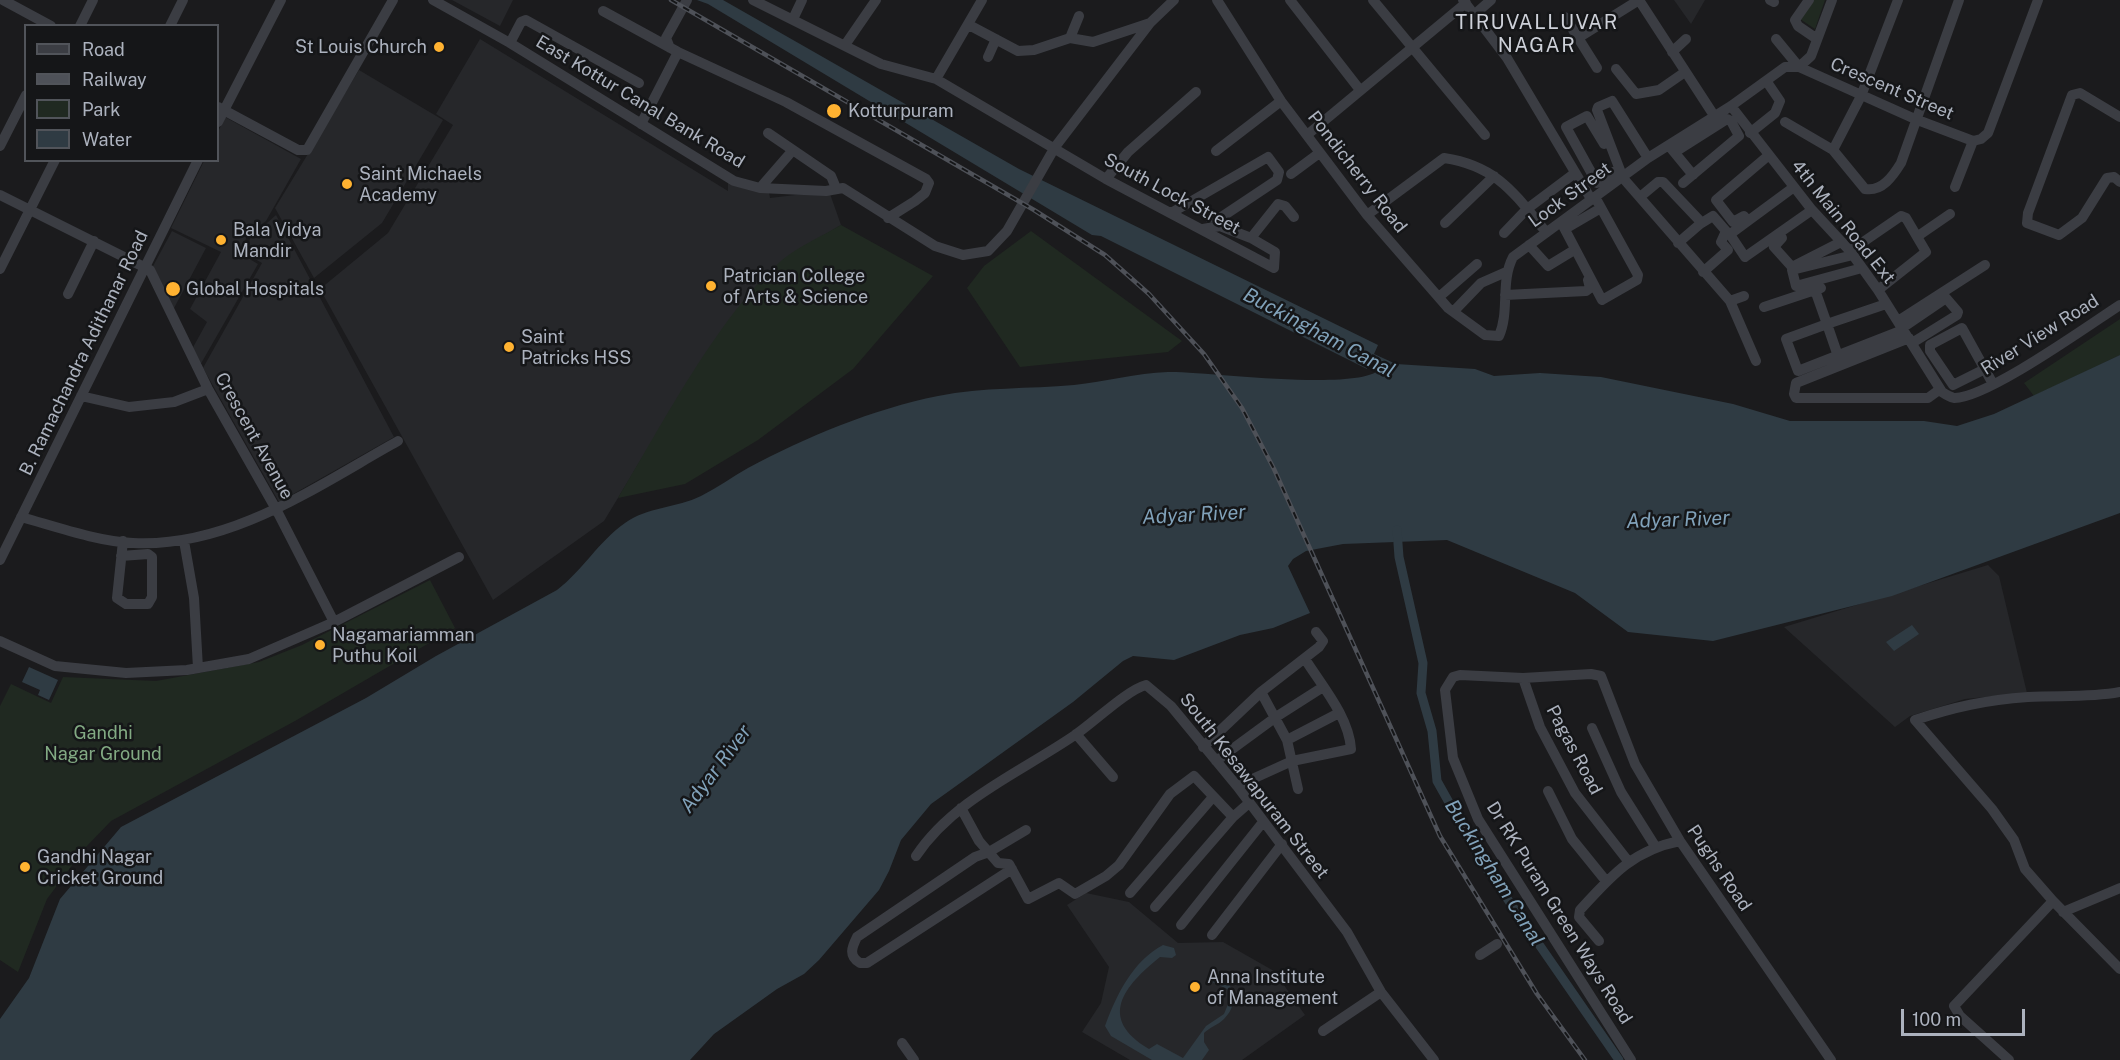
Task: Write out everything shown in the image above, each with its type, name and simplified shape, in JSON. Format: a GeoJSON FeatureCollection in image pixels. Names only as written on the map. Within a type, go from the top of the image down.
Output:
{"type":"FeatureCollection","features":[{"type":"Feature","properties":{"kind":"street"},"geometry":{"type":"LineString","coordinates":[[3,0],[47,24]]}},
{"type":"Feature","properties":{"kind":"street"},"geometry":{"type":"LineString","coordinates":[[81,24],[93,0]]}},
{"type":"Feature","properties":{"kind":"street"},"geometry":{"type":"LineString","coordinates":[[171,24],[183,0]]}},
{"type":"Feature","properties":{"kind":"street"},"geometry":{"type":"LineString","coordinates":[[281,0],[220,109],[298,150],[307,150],[393,0]]}},
{"type":"Feature","properties":{"kind":"street","name":"East Kottur Canal Bank Road"},"geometry":{"type":"LineString","coordinates":[[433,0],[510,43],[723,175],[760,188],[847,190],[935,246],[963,255],[988,251],[1007,231],[1055,147],[1150,23],[1174,0]]}},
{"type":"Feature","properties":{"kind":"street"},"geometry":{"type":"LineString","coordinates":[[674,50],[666,41],[687,0]]}},
{"type":"Feature","properties":{"kind":"street","name":"South Lock Street"},"geometry":{"type":"LineString","coordinates":[[753,0],[881,64],[936,79],[1106,178],[1274,268],[1275,252],[1251,238]]}},
{"type":"Feature","properties":{"kind":"street"},"geometry":{"type":"LineString","coordinates":[[793,19],[802,0]]}},
{"type":"Feature","properties":{"kind":"street"},"geometry":{"type":"LineString","coordinates":[[845,45],[876,0]]}},
{"type":"Feature","properties":{"kind":"street"},"geometry":{"type":"LineString","coordinates":[[936,79],[982,0]]}},
{"type":"Feature","properties":{"kind":"street","name":"Pondicherry Road"},"geometry":{"type":"LineString","coordinates":[[1217,0],[1281,101],[1307,135],[1317,155],[1439,297],[1485,335],[1499,336],[1503,326],[1505,295]]}},
{"type":"Feature","properties":{"kind":"street"},"geometry":{"type":"LineString","coordinates":[[1290,0],[1360,90]]}},
{"type":"Feature","properties":{"kind":"street"},"geometry":{"type":"LineString","coordinates":[[1373,0],[1485,135]]}},
{"type":"Feature","properties":{"kind":"street"},"geometry":{"type":"LineString","coordinates":[[1475,14],[1491,0]]}},
{"type":"Feature","properties":{"kind":"street"},"geometry":{"type":"LineString","coordinates":[[1578,38],[1639,0],[1715,117]]}},
{"type":"Feature","properties":{"kind":"street"},"geometry":{"type":"LineString","coordinates":[[1809,0],[1796,20],[1798,26],[1817,39]]}},
{"type":"Feature","properties":{"kind":"street"},"geometry":{"type":"LineString","coordinates":[[1776,39],[1799,67],[1811,57],[1832,0]]}},
{"type":"Feature","properties":{"kind":"street"},"geometry":{"type":"LineString","coordinates":[[1833,150],[1861,96],[1898,0]]}},
{"type":"Feature","properties":{"kind":"street"},"geometry":{"type":"LineString","coordinates":[[1785,122],[1833,150],[1865,189],[1871,190],[1888,182],[1901,163],[1959,0]]}},
{"type":"Feature","properties":{"kind":"street"},"geometry":{"type":"LineString","coordinates":[[1955,187],[1972,141],[1981,139],[1988,133],[2038,0]]}},
{"type":"Feature","properties":{"kind":"street"},"geometry":{"type":"LineString","coordinates":[[1307,135],[1412,49],[1464,2],[1507,58],[1575,173],[1601,208],[1638,275],[1637,280],[1602,300],[1557,227],[1527,209],[1513,192],[1477,165],[1444,158],[1367,215]]}},
{"type":"Feature","properties":{"kind":"street"},"geometry":{"type":"LineString","coordinates":[[603,11],[674,50],[786,102],[926,179],[929,183],[925,193],[888,218]]}},
{"type":"Feature","properties":{"kind":"street"},"geometry":{"type":"LineString","coordinates":[[1070,38],[1079,16]]}},
{"type":"Feature","properties":{"kind":"street"},"geometry":{"type":"LineString","coordinates":[[1565,17],[1597,68]]}},
{"type":"Feature","properties":{"kind":"street"},"geometry":{"type":"LineString","coordinates":[[510,43],[519,24],[526,20],[639,82]]}},
{"type":"Feature","properties":{"kind":"street"},"geometry":{"type":"LineString","coordinates":[[969,25],[1018,51],[1034,50],[1070,38],[1093,42],[1150,23]]}},
{"type":"Feature","properties":{"kind":"street"},"geometry":{"type":"LineString","coordinates":[[988,57],[996,39]]}},
{"type":"Feature","properties":{"kind":"street"},"geometry":{"type":"LineString","coordinates":[[1672,51],[1686,39]]}},
{"type":"Feature","properties":{"kind":"street"},"geometry":{"type":"LineString","coordinates":[[641,124],[674,50]]}},
{"type":"Feature","properties":{"kind":"street","name":"Lock Street"},"geometry":{"type":"LineString","coordinates":[[1506,272],[1513,257],[1557,227],[1621,176],[1648,158],[1672,149],[1785,67],[1799,67]]}},
{"type":"Feature","properties":{"kind":"street","name":"Crescent Street"},"geometry":{"type":"LineString","coordinates":[[1799,67],[1861,96],[1972,141]]}},
{"type":"Feature","properties":{"kind":"street"},"geometry":{"type":"LineString","coordinates":[[1616,69],[1636,94],[1659,90],[1685,72]]}},
{"type":"Feature","properties":{"kind":"street"},"geometry":{"type":"LineString","coordinates":[[1750,133],[1775,113],[1780,101],[1767,82]]}},
{"type":"Feature","properties":{"kind":"street"},"geometry":{"type":"LineString","coordinates":[[1106,178],[1128,152],[1196,92]]}},
{"type":"Feature","properties":{"kind":"street"},"geometry":{"type":"LineString","coordinates":[[2120,117],[2080,93],[2072,95],[2028,213],[2027,223],[2059,235],[2079,222],[2107,178],[2114,177],[2120,182]]}},
{"type":"Feature","properties":{"kind":"street"},"geometry":{"type":"LineString","coordinates":[[0,146],[24,99]]}},
{"type":"Feature","properties":{"kind":"street"},"geometry":{"type":"LineString","coordinates":[[1216,151],[1281,101]]}},
{"type":"Feature","properties":{"kind":"street"},"geometry":{"type":"LineString","coordinates":[[1621,176],[1597,110],[1598,107],[1612,101],[1648,158]]}},
{"type":"Feature","properties":{"kind":"street","name":"4th Main Road Ext"},"geometry":{"type":"LineString","coordinates":[[1731,106],[1813,211],[1852,253],[1905,332],[1940,391]]}},
{"type":"Feature","properties":{"kind":"street"},"geometry":{"type":"LineString","coordinates":[[1594,197],[1597,183],[1566,131],[1570,124],[1583,117],[1591,118],[1621,176],[1730,300],[1756,361]]}},
{"type":"Feature","properties":{"kind":"street"},"geometry":{"type":"LineString","coordinates":[[1683,183],[1693,175],[1739,136],[1731,121],[1727,119],[1672,149],[1693,175]]}},
{"type":"Feature","properties":{"kind":"street"},"geometry":{"type":"LineString","coordinates":[[768,133],[831,176],[836,188]]}},
{"type":"Feature","properties":{"kind":"street"},"geometry":{"type":"LineString","coordinates":[[760,188],[793,150]]}},
{"type":"Feature","properties":{"kind":"street"},"geometry":{"type":"LineString","coordinates":[[1291,174],[1317,155]]}},
{"type":"Feature","properties":{"kind":"street"},"geometry":{"type":"LineString","coordinates":[[1769,155],[1717,198],[1731,221],[1736,222],[1792,185]]}},
{"type":"Feature","properties":{"kind":"street"},"geometry":{"type":"LineString","coordinates":[[1171,213],[1268,157],[1279,172],[1277,180],[1220,218],[1209,217],[1192,201]]}},
{"type":"Feature","properties":{"kind":"street"},"geometry":{"type":"LineString","coordinates":[[0,269],[54,162]]}},
{"type":"Feature","properties":{"kind":"street","name":"B. Ramachandra Adithanar Road"},"geometry":{"type":"LineString","coordinates":[[0,560],[197,162]]}},
{"type":"Feature","properties":{"kind":"street"},"geometry":{"type":"LineString","coordinates":[[1504,233],[1527,209],[1575,173]]}},
{"type":"Feature","properties":{"kind":"street"},"geometry":{"type":"LineString","coordinates":[[1445,223],[1494,176]]}},
{"type":"Feature","properties":{"kind":"street"},"geometry":{"type":"LineString","coordinates":[[1597,183],[1621,176]]}},
{"type":"Feature","properties":{"kind":"street"},"geometry":{"type":"LineString","coordinates":[[1640,197],[1658,182],[1663,182],[1700,221],[1700,224]]}},
{"type":"Feature","properties":{"kind":"street"},"geometry":{"type":"LineString","coordinates":[[1792,185],[1733,232],[1731,236],[1745,257],[1813,211]]}},
{"type":"Feature","properties":{"kind":"street"},"geometry":{"type":"LineString","coordinates":[[0,195],[146,266]]}},
{"type":"Feature","properties":{"kind":"street"},"geometry":{"type":"LineString","coordinates":[[1203,229],[1220,226],[1251,238],[1278,204],[1285,206],[1294,217]]}},
{"type":"Feature","properties":{"kind":"street"},"geometry":{"type":"LineString","coordinates":[[1557,227],[1601,208]]}},
{"type":"Feature","properties":{"kind":"street"},"geometry":{"type":"LineString","coordinates":[[1813,211],[1774,244],[1788,265],[1792,267],[1841,242]]}},
{"type":"Feature","properties":{"kind":"street"},"geometry":{"type":"LineString","coordinates":[[1918,236],[1950,214]]}},
{"type":"Feature","properties":{"kind":"street"},"geometry":{"type":"LineString","coordinates":[[1678,243],[1713,216],[1726,231],[1721,242],[1728,250],[1703,272]]}},
{"type":"Feature","properties":{"kind":"street"},"geometry":{"type":"LineString","coordinates":[[1864,271],[1796,286],[1792,270],[1852,253],[1901,216],[1906,218],[1925,248],[1923,256],[1878,290]]}},
{"type":"Feature","properties":{"kind":"street"},"geometry":{"type":"LineString","coordinates":[[1454,311],[1481,283],[1506,272],[1505,295],[1586,291],[1590,288],[1557,227]]}},
{"type":"Feature","properties":{"kind":"street"},"geometry":{"type":"LineString","coordinates":[[68,294],[94,240]]}},
{"type":"Feature","properties":{"kind":"street"},"geometry":{"type":"LineString","coordinates":[[1529,245],[1548,266],[1571,252]]}},
{"type":"Feature","properties":{"kind":"street"},"geometry":{"type":"LineString","coordinates":[[1439,297],[1477,264]]}},
{"type":"Feature","properties":{"kind":"street"},"geometry":{"type":"LineString","coordinates":[[1940,391],[1928,398],[1796,398],[1794,394],[1796,382],[1905,332],[1985,265]]}},
{"type":"Feature","properties":{"kind":"street","name":"Crescent Avenue"},"geometry":{"type":"LineString","coordinates":[[146,266],[152,273],[208,389],[276,509],[334,622]]}},
{"type":"Feature","properties":{"kind":"street"},"geometry":{"type":"LineString","coordinates":[[1764,307],[1864,271]]}},
{"type":"Feature","properties":{"kind":"street"},"geometry":{"type":"LineString","coordinates":[[1815,290],[1838,356]]}},
{"type":"Feature","properties":{"kind":"street"},"geometry":{"type":"LineString","coordinates":[[1730,300],[1743,296]]}},
{"type":"Feature","properties":{"kind":"street"},"geometry":{"type":"LineString","coordinates":[[1886,304],[1786,340],[1798,371],[1905,332]]}},
{"type":"Feature","properties":{"kind":"street","name":"River View Road"},"geometry":{"type":"LineString","coordinates":[[1940,391],[1954,398],[1981,391],[2120,305]]}},
{"type":"Feature","properties":{"kind":"street"},"geometry":{"type":"LineString","coordinates":[[1985,369],[1953,385],[1930,351],[1930,345],[1962,328],[1985,369],[1993,384]]}},
{"type":"Feature","properties":{"kind":"street"},"geometry":{"type":"LineString","coordinates":[[81,396],[129,407],[174,402],[208,389]]}},
{"type":"Feature","properties":{"kind":"street"},"geometry":{"type":"LineString","coordinates":[[21,517],[123,541],[184,540],[276,509],[398,441]]}},
{"type":"Feature","properties":{"kind":"street"},"geometry":{"type":"LineString","coordinates":[[184,540],[194,598],[198,668]]}},
{"type":"Feature","properties":{"kind":"street"},"geometry":{"type":"LineString","coordinates":[[121,556],[148,554],[152,557],[152,597],[148,604],[119,602],[121,556],[123,541]]}},
{"type":"Feature","properties":{"kind":"street"},"geometry":{"type":"LineString","coordinates":[[0,641],[55,666],[126,673],[198,668],[249,658],[334,622],[459,557]]}},
{"type":"Feature","properties":{"kind":"street"},"geometry":{"type":"LineString","coordinates":[[1203,747],[1261,692],[1305,660],[1322,644],[1322,638],[1316,632]]}},
{"type":"Feature","properties":{"kind":"street"},"geometry":{"type":"LineString","coordinates":[[1237,786],[1292,761],[1351,749],[1339,712],[1305,660]]}},
{"type":"Feature","properties":{"kind":"street","name":"Pughs Road"},"geometry":{"type":"LineString","coordinates":[[1523,678],[1591,674],[1601,676],[1635,764],[1680,841],[1831,1060]]}},
{"type":"Feature","properties":{"kind":"street","name":"Dr RK Puram Green Ways Road"},"geometry":{"type":"LineString","coordinates":[[1523,678],[1460,675],[1448,683],[1445,699],[1453,758],[1478,819],[1631,1060]]}},
{"type":"Feature","properties":{"kind":"street","name":"Pagas Road"},"geometry":{"type":"LineString","coordinates":[[1523,678],[1540,727],[1575,793],[1628,861]]}},
{"type":"Feature","properties":{"kind":"street","name":"South Kesawapuram Street"},"geometry":{"type":"LineString","coordinates":[[916,856],[929,836],[961,808],[1076,734],[1146,685],[1171,706],[1282,844],[1347,932],[1381,992],[1434,1060]]}},
{"type":"Feature","properties":{"kind":"street"},"geometry":{"type":"LineString","coordinates":[[1216,761],[1276,717],[1323,687]]}},
{"type":"Feature","properties":{"kind":"street"},"geometry":{"type":"LineString","coordinates":[[1261,692],[1287,740],[1298,789]]}},
{"type":"Feature","properties":{"kind":"street"},"geometry":{"type":"LineString","coordinates":[[2120,692],[2094,697],[2029,697],[1965,704],[1915,720],[1992,809],[2014,840],[2025,869],[2053,902],[2120,969]]}},
{"type":"Feature","properties":{"kind":"street"},"geometry":{"type":"LineString","coordinates":[[1287,740],[1339,712]]}},
{"type":"Feature","properties":{"kind":"street"},"geometry":{"type":"LineString","coordinates":[[1592,728],[1621,792],[1655,846]]}},
{"type":"Feature","properties":{"kind":"street"},"geometry":{"type":"LineString","coordinates":[[1076,734],[1113,777]]}},
{"type":"Feature","properties":{"kind":"street"},"geometry":{"type":"LineString","coordinates":[[961,808],[979,841],[998,863],[1006,862],[1012,869],[1028,899],[1059,883],[1075,894],[1106,876],[1119,864],[1170,794],[1194,776],[1233,817]]}},
{"type":"Feature","properties":{"kind":"street"},"geometry":{"type":"LineString","coordinates":[[1548,791],[1572,839],[1606,881]]}},
{"type":"Feature","properties":{"kind":"street"},"geometry":{"type":"LineString","coordinates":[[1130,893],[1213,797]]}},
{"type":"Feature","properties":{"kind":"street"},"geometry":{"type":"LineString","coordinates":[[1155,907],[1233,817],[1249,803]]}},
{"type":"Feature","properties":{"kind":"street"},"geometry":{"type":"LineString","coordinates":[[1181,925],[1263,822]]}},
{"type":"Feature","properties":{"kind":"street"},"geometry":{"type":"LineString","coordinates":[[1012,869],[867,963],[856,960],[851,948],[857,937],[975,857],[989,852],[1026,830]]}},
{"type":"Feature","properties":{"kind":"street"},"geometry":{"type":"LineString","coordinates":[[1599,941],[1579,917],[1579,913],[1606,881],[1628,861],[1655,846],[1680,841]]}},
{"type":"Feature","properties":{"kind":"street"},"geometry":{"type":"LineString","coordinates":[[1212,936],[1282,844]]}},
{"type":"Feature","properties":{"kind":"street"},"geometry":{"type":"LineString","coordinates":[[2063,912],[2120,888]]}},
{"type":"Feature","properties":{"kind":"street"},"geometry":{"type":"LineString","coordinates":[[2009,1060],[1960,1016],[1954,1006],[2053,902]]}},
{"type":"Feature","properties":{"kind":"street"},"geometry":{"type":"LineString","coordinates":[[1480,955],[1497,944]]}},
{"type":"Feature","properties":{"kind":"street"},"geometry":{"type":"LineString","coordinates":[[1323,1032],[1381,992]]}},
{"type":"Feature","properties":{"kind":"street"},"geometry":{"type":"LineString","coordinates":[[902,1043],[914,1060]]}},
{"type":"Feature","properties":{"kind":"shaded area"},"geometry":{"type":"Polygon","coordinates":[[[452,0],[513,0],[500,26],[452,0]]]}},
{"type":"Feature","properties":{"kind":"shaded area"},"geometry":{"type":"Polygon","coordinates":[[[1674,0],[1705,0],[1691,24],[1674,0]]]}},
{"type":"Feature","properties":{"kind":"shaded area","name":"Saint Patricks HSS"},"geometry":{"type":"Polygon","coordinates":[[[480,39],[728,191],[728,182],[769,192],[770,198],[829,191],[841,225],[783,260],[696,369],[604,521],[493,600],[320,289],[388,233],[453,125],[436,114],[480,39]]]}},
{"type":"Feature","properties":{"kind":"shaded area","name":"Saint Michaels Academy"},"geometry":{"type":"Polygon","coordinates":[[[359,70],[443,120],[382,223],[314,278],[275,208],[359,70]]]}},
{"type":"Feature","properties":{"kind":"shaded area","name":"Bala Vidya Mandir"},"geometry":{"type":"Polygon","coordinates":[[[225,117],[301,159],[266,221],[247,235],[241,254],[258,264],[199,367],[191,351],[207,322],[190,309],[221,252],[171,228],[204,162],[219,162],[219,130],[225,117]]]}},
{"type":"Feature","properties":{"kind":"shaded area"},"geometry":{"type":"Polygon","coordinates":[[[276,215],[394,437],[279,502],[203,368],[262,263],[248,255],[250,238],[276,215]]]}},
{"type":"Feature","properties":{"kind":"shaded area","name":"Global Hospitals"},"geometry":{"type":"Polygon","coordinates":[[[172,231],[206,248],[173,310],[152,268],[172,231]]]}},
{"type":"Feature","properties":{"kind":"shaded area"},"geometry":{"type":"Polygon","coordinates":[[[1988,565],[1999,576],[2027,693],[1965,699],[1910,716],[1895,727],[1784,627],[1988,565]]]}},
{"type":"Feature","properties":{"kind":"shaded area","name":"Anna Institute of Management"},"geometry":{"type":"Polygon","coordinates":[[[1086,893],[1129,902],[1178,943],[1223,942],[1274,971],[1305,1015],[1242,1060],[1130,1060],[1082,1032],[1101,1003],[1109,967],[1067,905],[1086,893]]]}},
{"type":"Feature","properties":{"kind":"green space"},"geometry":{"type":"Polygon","coordinates":[[[1813,0],[1825,0],[1815,29],[1800,19],[1813,0]]]}},
{"type":"Feature","properties":{"kind":"green space"},"geometry":{"type":"Polygon","coordinates":[[[841,225],[933,276],[853,369],[758,440],[685,484],[618,498],[692,373],[758,283],[789,255],[841,225]]]}},
{"type":"Feature","properties":{"kind":"green space"},"geometry":{"type":"Polygon","coordinates":[[[1031,231],[1182,341],[1168,352],[1020,367],[967,288],[984,266],[1031,231]]]}},
{"type":"Feature","properties":{"kind":"green space"},"geometry":{"type":"Polygon","coordinates":[[[2120,319],[2120,355],[2034,396],[2024,383],[2120,319]]]}},
{"type":"Feature","properties":{"kind":"green space","name":"Gandhi Nagar Ground"},"geometry":{"type":"Polygon","coordinates":[[[430,580],[455,628],[295,721],[111,821],[85,848],[47,899],[18,972],[0,960],[0,706],[11,684],[51,703],[63,677],[156,681],[259,662],[302,645],[430,580]]]}},
{"type":"Feature","properties":{"kind":"water","name":"Adyar River"},"geometry":{"type":"Polygon","coordinates":[[[697,0],[723,0],[1019,169],[1378,345],[1374,354],[1396,364],[1475,369],[1494,376],[1540,373],[1601,377],[1733,404],[1790,421],[1924,421],[1957,426],[1994,414],[2120,355],[2120,513],[1892,596],[1713,641],[1628,632],[1575,593],[1447,540],[1343,544],[1306,551],[1293,559],[1288,566],[1310,613],[1273,628],[1240,635],[1174,660],[1133,656],[1123,661],[1073,702],[931,804],[901,840],[879,890],[819,960],[804,974],[777,989],[714,1034],[690,1060],[0,1060],[0,1019],[29,978],[60,899],[121,827],[366,698],[436,656],[557,590],[575,574],[607,538],[634,518],[701,496],[748,468],[840,425],[889,408],[938,396],[989,390],[1074,385],[1168,372],[1315,380],[1345,379],[1368,375],[1381,368],[1371,361],[1367,369],[1101,236],[1092,235],[708,4],[697,0]]]}},
{"type":"Feature","properties":{"kind":"water"},"geometry":{"type":"Polygon","coordinates":[[[1912,625],[1919,634],[1894,651],[1886,642],[1912,625]]]}},
{"type":"Feature","properties":{"kind":"water"},"geometry":{"type":"Polygon","coordinates":[[[29,667],[58,680],[49,700],[38,695],[40,690],[22,682],[29,667]]]}},
{"type":"Feature","properties":{"kind":"water"},"geometry":{"type":"Polygon","coordinates":[[[1163,945],[1174,948],[1176,955],[1172,958],[1160,957],[1136,979],[1127,991],[1120,1014],[1124,1026],[1133,1037],[1149,1049],[1157,1044],[1183,1058],[1206,1026],[1224,1014],[1231,997],[1227,989],[1212,982],[1210,974],[1212,968],[1225,978],[1229,985],[1233,1005],[1224,1019],[1204,1033],[1204,1042],[1209,1050],[1202,1060],[1152,1060],[1111,1036],[1105,1026],[1120,991],[1134,970],[1152,952],[1163,945]]]}},
{"type":"Feature","properties":{"kind":"waterway","name":"Buckingham Canal"},"geometry":{"type":"LineString","coordinates":[[1397,530],[1399,557],[1423,663],[1421,693],[1432,731],[1437,781],[1484,865],[1619,1060]]}},
{"type":"Feature","properties":{"kind":"railway"},"geometry":{"type":"LineString","coordinates":[[671,0],[1034,210],[1105,255],[1149,294],[1204,354],[1242,408],[1274,469],[1440,836],[1537,994],[1585,1060]]}},
{"type":"Feature","properties":{"kind":"place","name":"St Louis Church"},"geometry":{"type":"Point","coordinates":[439,47]}},
{"type":"Feature","properties":{"kind":"place","name":"Kotturpuram"},"geometry":{"type":"Point","coordinates":[834,111]}},
{"type":"Feature","properties":{"kind":"place","name":"Saint Michaels Academy"},"geometry":{"type":"Point","coordinates":[347,184]}},
{"type":"Feature","properties":{"kind":"place","name":"Bala Vidya Mandir"},"geometry":{"type":"Point","coordinates":[221,240]}},
{"type":"Feature","properties":{"kind":"place","name":"Patrician College of Arts & Science"},"geometry":{"type":"Point","coordinates":[711,286]}},
{"type":"Feature","properties":{"kind":"place","name":"Global Hospitals"},"geometry":{"type":"Point","coordinates":[173,289]}},
{"type":"Feature","properties":{"kind":"place","name":"Saint Patricks HSS"},"geometry":{"type":"Point","coordinates":[509,347]}},
{"type":"Feature","properties":{"kind":"place","name":"Nagamariamman Puthu Koil"},"geometry":{"type":"Point","coordinates":[320,645]}},
{"type":"Feature","properties":{"kind":"place","name":"Gandhi Nagar Cricket Ground"},"geometry":{"type":"Point","coordinates":[25,867]}},
{"type":"Feature","properties":{"kind":"place","name":"Anna Institute of Management"},"geometry":{"type":"Point","coordinates":[1195,987]}},
{"type":"Feature","properties":{"kind":"district","name":"TIRUVALLUVAR NAGAR"},"geometry":{"type":"Point","coordinates":[1537,34]}}]}
